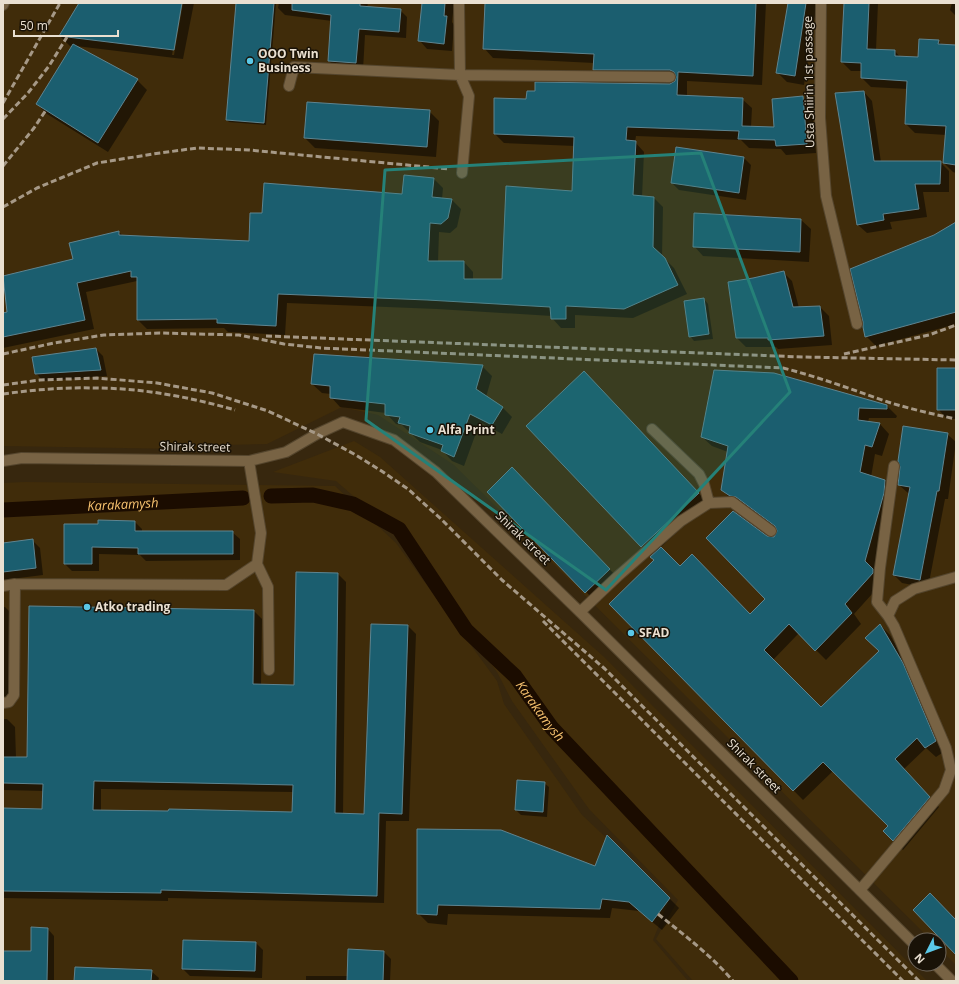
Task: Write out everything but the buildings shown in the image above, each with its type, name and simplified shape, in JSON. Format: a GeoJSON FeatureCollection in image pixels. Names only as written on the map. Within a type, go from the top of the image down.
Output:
{"type":"FeatureCollection","features":[{"type":"Feature","properties":{"kind":"street"},"geometry":{"type":"LineString","coordinates":[[458,3],[460,75],[469,96],[462,173]]}},
{"type":"Feature","properties":{"kind":"street","name":"Usta Shiirin 1st passage"},"geometry":{"type":"LineString","coordinates":[[821,3],[820,118],[826,196],[857,324]]}},
{"type":"Feature","properties":{"kind":"street"},"geometry":{"type":"LineString","coordinates":[[289,86],[294,68],[460,75],[670,77]]}},
{"type":"Feature","properties":{"kind":"street","name":"Shirak street"},"geometry":{"type":"LineString","coordinates":[[3,461],[22,458],[249,461],[286,452],[317,434],[342,422],[394,440],[436,472],[580,612],[907,936]]}},
{"type":"Feature","properties":{"kind":"street"},"geometry":{"type":"LineString","coordinates":[[652,429],[699,474],[704,484],[709,503]]}},
{"type":"Feature","properties":{"kind":"street"},"geometry":{"type":"LineString","coordinates":[[249,461],[260,533],[257,564],[268,587],[269,670]]}},
{"type":"Feature","properties":{"kind":"street"},"geometry":{"type":"LineString","coordinates":[[860,890],[944,790],[951,770],[946,748],[894,626],[877,602],[880,568],[894,466]]}},
{"type":"Feature","properties":{"kind":"street"},"geometry":{"type":"LineString","coordinates":[[580,612],[618,576],[681,521],[709,503],[732,502],[771,531]]}},
{"type":"Feature","properties":{"kind":"street"},"geometry":{"type":"LineString","coordinates":[[3,586],[15,584],[226,585],[257,564]]}},
{"type":"Feature","properties":{"kind":"street"},"geometry":{"type":"LineString","coordinates":[[888,616],[895,601],[914,589],[956,577]]}},
{"type":"Feature","properties":{"kind":"street"},"geometry":{"type":"LineString","coordinates":[[3,703],[9,702],[14,695],[15,584]]}},
{"type":"Feature","properties":{"kind":"street"},"geometry":{"type":"LineString","coordinates":[[943,972],[952,981]]}},
{"type":"Feature","properties":{"kind":"highlighted area"},"geometry":{"type":"Polygon","coordinates":[[[701,153],[790,392],[606,590],[366,420],[385,170],[701,153]]]}},
{"type":"Feature","properties":{"kind":"shaded area"},"geometry":{"type":"Polygon","coordinates":[[[3,3],[956,3],[956,965],[947,956],[947,932],[923,932],[454,465],[378,415],[342,407],[267,444],[224,445],[183,449],[3,446],[3,3]]]}},
{"type":"Feature","properties":{"kind":"shaded area"},"geometry":{"type":"Polygon","coordinates":[[[354,441],[380,457],[604,657],[907,961],[907,972],[918,972],[927,981],[693,981],[656,939],[678,900],[589,809],[512,701],[497,672],[397,534],[336,481],[273,472],[354,441]]]}},
{"type":"Feature","properties":{"kind":"shaded area"},"geometry":{"type":"Polygon","coordinates":[[[3,483],[335,486],[396,543],[497,681],[504,704],[582,815],[670,898],[653,940],[688,981],[3,981],[3,483]]]}},
{"type":"Feature","properties":{"kind":"waterway","name":"Karakamysh"},"geometry":{"type":"LineString","coordinates":[[271,496],[313,495],[353,504],[399,529],[466,630],[515,676],[552,728],[791,981]]}},
{"type":"Feature","properties":{"kind":"waterway","name":"Karakamysh"},"geometry":{"type":"LineString","coordinates":[[3,510],[243,498]]}},
{"type":"Feature","properties":{"kind":"railway"},"geometry":{"type":"LineString","coordinates":[[3,103],[60,3]]}},
{"type":"Feature","properties":{"kind":"railway"},"geometry":{"type":"LineString","coordinates":[[3,119],[28,93],[49,66],[67,37]]}},
{"type":"Feature","properties":{"kind":"railway"},"geometry":{"type":"LineString","coordinates":[[3,166],[34,128],[46,110]]}},
{"type":"Feature","properties":{"kind":"railway"},"geometry":{"type":"LineString","coordinates":[[3,207],[37,188],[97,163],[197,148],[249,150],[449,169]]}},
{"type":"Feature","properties":{"kind":"railway"},"geometry":{"type":"LineString","coordinates":[[844,354],[929,335],[956,325]]}},
{"type":"Feature","properties":{"kind":"railway"},"geometry":{"type":"LineString","coordinates":[[3,354],[54,343],[104,335],[160,333],[239,335],[284,344],[321,348],[783,368],[896,405],[956,419]]}},
{"type":"Feature","properties":{"kind":"railway"},"geometry":{"type":"LineString","coordinates":[[266,336],[803,357],[956,360]]}},
{"type":"Feature","properties":{"kind":"railway"},"geometry":{"type":"LineString","coordinates":[[3,385],[40,380],[97,378],[157,383],[212,393],[268,411],[317,434],[380,470],[408,489],[441,519],[502,580],[605,669],[919,981]]}},
{"type":"Feature","properties":{"kind":"railway"},"geometry":{"type":"LineString","coordinates":[[3,394],[71,388],[112,388],[183,397],[235,410]]}},
{"type":"Feature","properties":{"kind":"railway"},"geometry":{"type":"LineString","coordinates":[[543,621],[903,981]]}},
{"type":"Feature","properties":{"kind":"railway"},"geometry":{"type":"LineString","coordinates":[[658,914],[706,954],[733,981]]}},
{"type":"Feature","properties":{"kind":"place","name":"ООО Twin Business"},"geometry":{"type":"Point","coordinates":[250,61]}},
{"type":"Feature","properties":{"kind":"place","name":"Alfa Print"},"geometry":{"type":"Point","coordinates":[430,430]}},
{"type":"Feature","properties":{"kind":"place","name":"Atko trading"},"geometry":{"type":"Point","coordinates":[87,607]}},
{"type":"Feature","properties":{"kind":"place","name":"SFAD"},"geometry":{"type":"Point","coordinates":[631,633]}}]}
